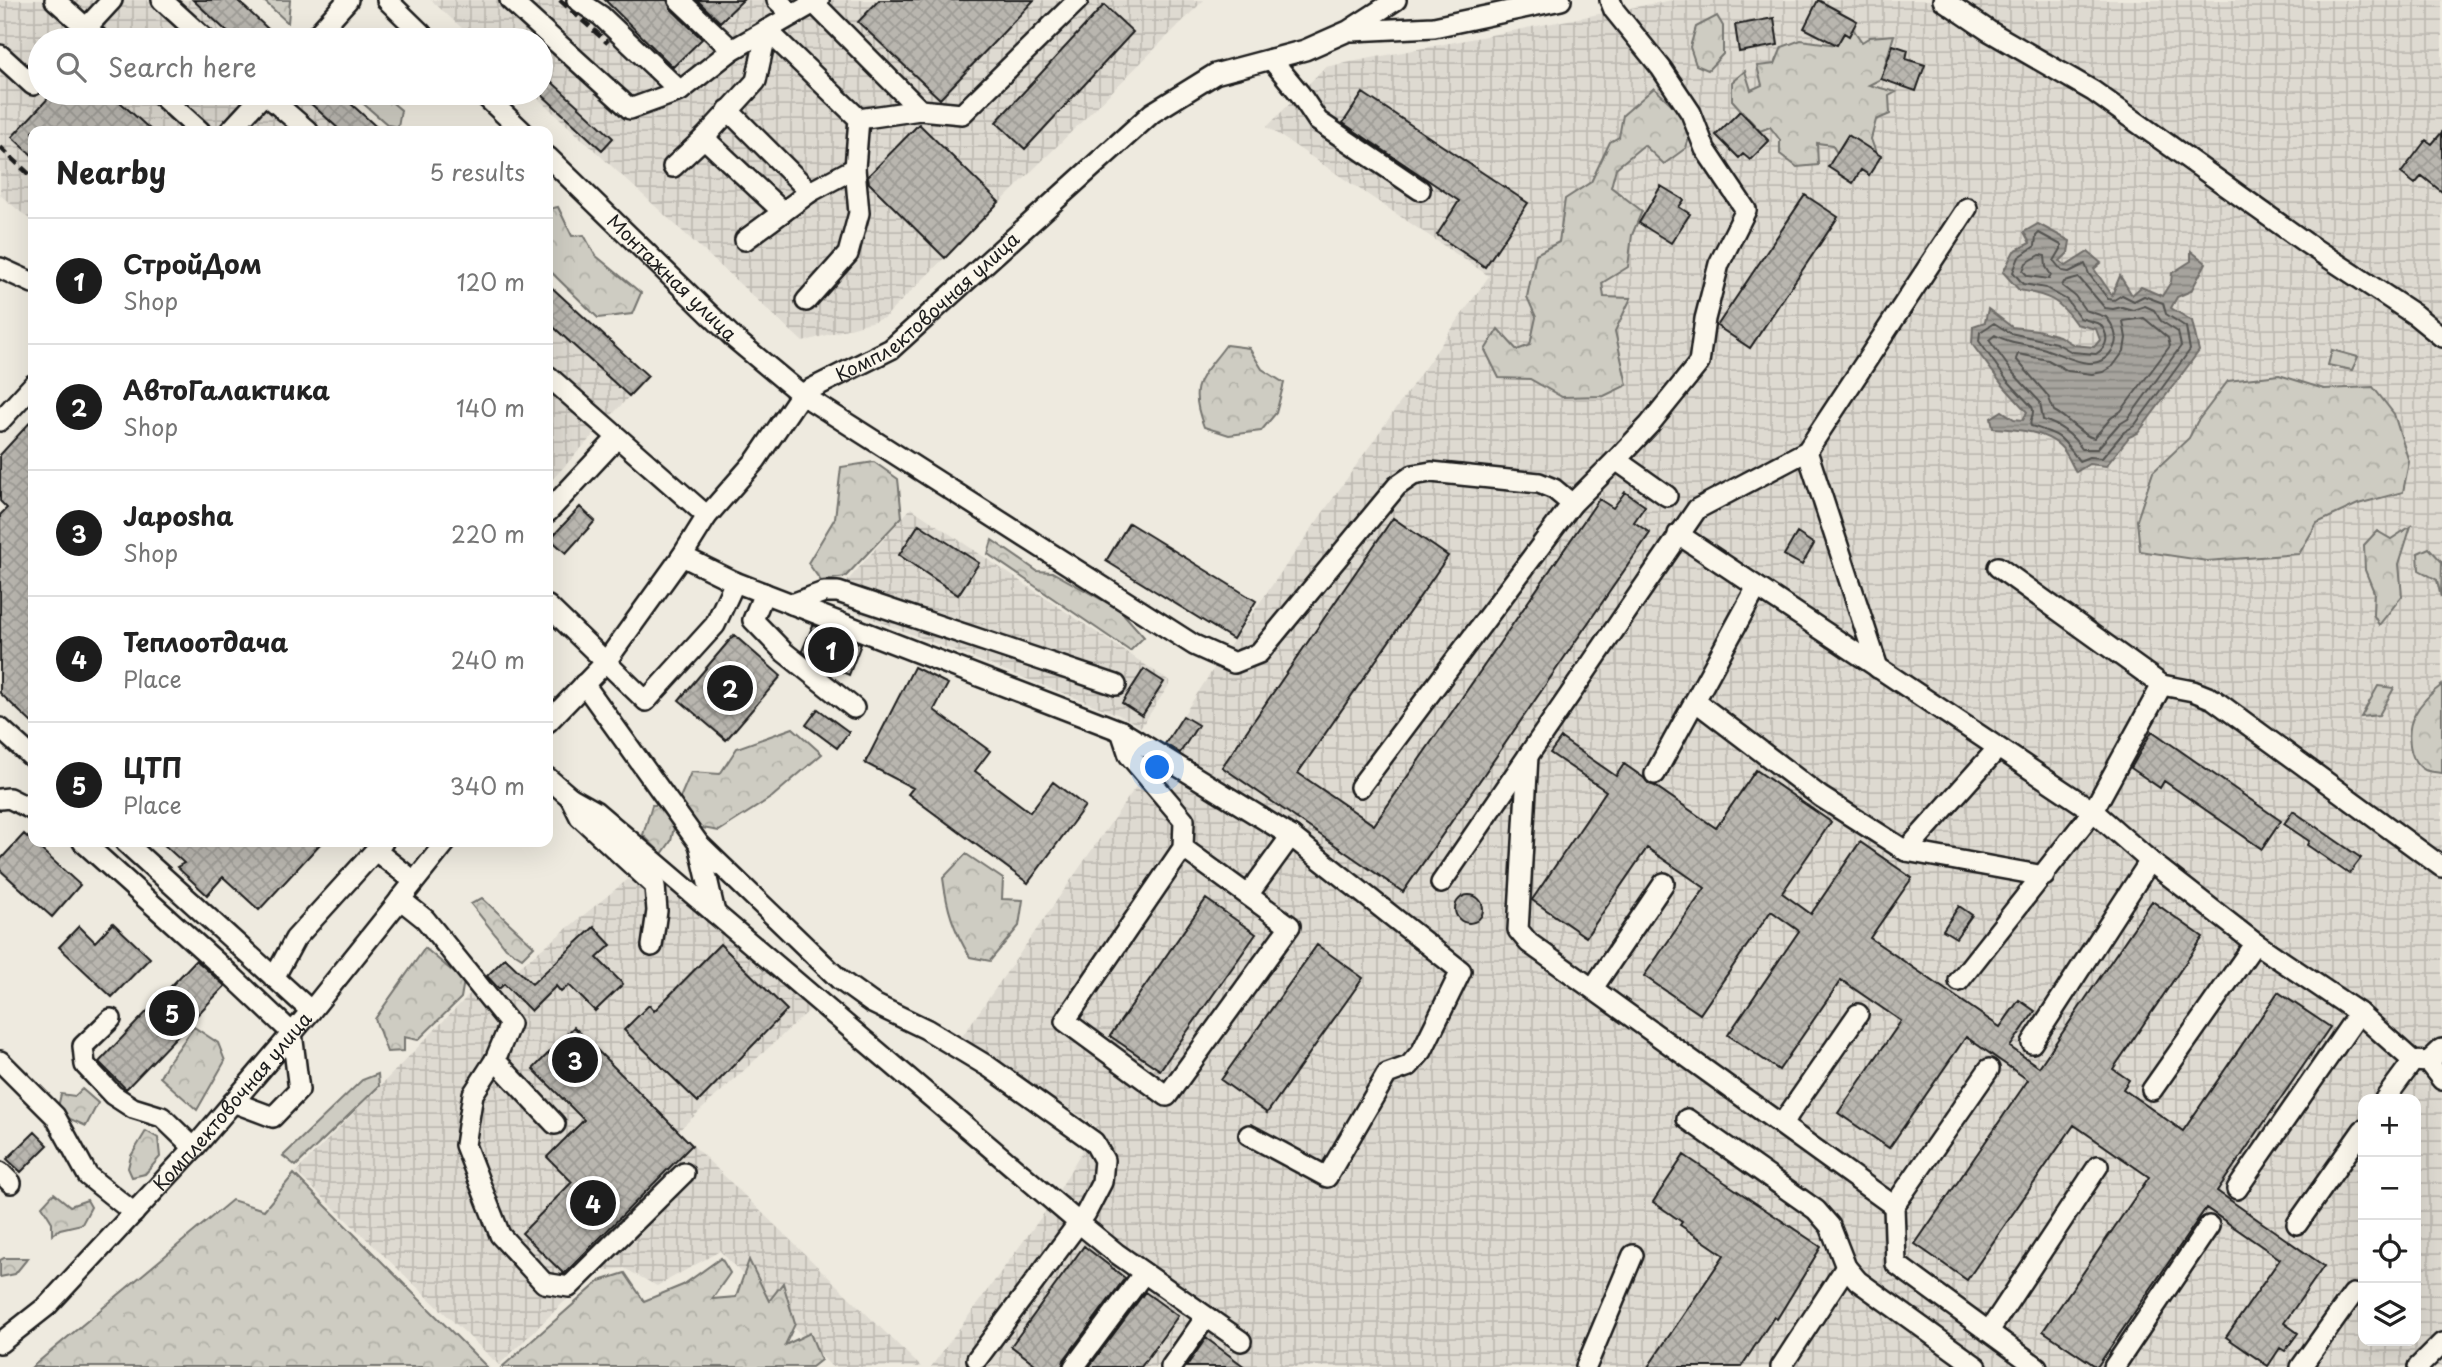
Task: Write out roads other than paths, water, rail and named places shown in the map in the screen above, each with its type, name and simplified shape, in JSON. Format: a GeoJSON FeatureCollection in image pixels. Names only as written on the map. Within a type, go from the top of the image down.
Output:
{"type":"FeatureCollection","features":[{"type":"Feature","properties":{"kind":"street"},"geometry":{"type":"LineString","coordinates":[[55,0],[80,28]]}},
{"type":"Feature","properties":{"kind":"street"},"geometry":{"type":"LineString","coordinates":[[93,28],[112,0]]}},
{"type":"Feature","properties":{"kind":"street"},"geometry":{"type":"LineString","coordinates":[[162,0],[193,28]]}},
{"type":"Feature","properties":{"kind":"street"},"geometry":{"type":"LineString","coordinates":[[323,28],[348,0]]}},
{"type":"Feature","properties":{"kind":"street"},"geometry":{"type":"LineString","coordinates":[[387,0],[416,28]]}},
{"type":"Feature","properties":{"kind":"street"},"geometry":{"type":"LineString","coordinates":[[510,0],[541,28]]}},
{"type":"Feature","properties":{"kind":"street"},"geometry":{"type":"LineString","coordinates":[[578,0],[601,16],[680,91]]}},
{"type":"Feature","properties":{"kind":"street"},"geometry":{"type":"LineString","coordinates":[[679,0],[732,50]]}},
{"type":"Feature","properties":{"kind":"street"},"geometry":{"type":"LineString","coordinates":[[777,0],[793,15]]}},
{"type":"Feature","properties":{"kind":"street"},"geometry":{"type":"LineString","coordinates":[[859,119],[920,110],[962,114],[1078,0]]}},
{"type":"Feature","properties":{"kind":"street","name":"Комплектовочная улица"},"geometry":{"type":"LineString","coordinates":[[553,717],[605,663],[682,556],[707,516],[756,460],[801,394],[891,349],[1152,113],[1215,74],[1305,50],[1348,32],[1396,0]]}},
{"type":"Feature","properties":{"kind":"street"},"geometry":{"type":"LineString","coordinates":[[1348,32],[1434,27],[1561,0]]}},
{"type":"Feature","properties":{"kind":"street"},"geometry":{"type":"LineString","coordinates":[[1360,787],[1572,504],[1649,425],[1699,363],[1705,319],[1719,264],[1746,210],[1705,149],[1691,113],[1661,68],[1614,10],[1609,0]]}},
{"type":"Feature","properties":{"kind":"street"},"geometry":{"type":"LineString","coordinates":[[1942,0],[1989,31],[2093,91],[2306,243],[2415,314],[2442,337]]}},
{"type":"Feature","properties":{"kind":"street"},"geometry":{"type":"LineString","coordinates":[[553,39],[630,109],[680,91],[732,50],[816,1],[920,110]]}},
{"type":"Feature","properties":{"kind":"street"},"geometry":{"type":"LineString","coordinates":[[673,167],[704,138],[756,81],[767,30]]}},
{"type":"Feature","properties":{"kind":"street"},"geometry":{"type":"LineString","coordinates":[[767,30],[859,119]]}},
{"type":"Feature","properties":{"kind":"street"},"geometry":{"type":"LineString","coordinates":[[0,55],[28,81]]}},
{"type":"Feature","properties":{"kind":"street"},"geometry":{"type":"LineString","coordinates":[[1271,59],[1318,121],[1420,190]]}},
{"type":"Feature","properties":{"kind":"street"},"geometry":{"type":"LineString","coordinates":[[171,105],[194,126]]}},
{"type":"Feature","properties":{"kind":"street"},"geometry":{"type":"LineString","coordinates":[[235,126],[254,105]]}},
{"type":"Feature","properties":{"kind":"street"},"geometry":{"type":"LineString","coordinates":[[279,105],[302,126]]}},
{"type":"Feature","properties":{"kind":"street"},"geometry":{"type":"LineString","coordinates":[[495,105],[517,126]]}},
{"type":"Feature","properties":{"kind":"street"},"geometry":{"type":"LineString","coordinates":[[728,110],[810,192]]}},
{"type":"Feature","properties":{"kind":"street"},"geometry":{"type":"LineString","coordinates":[[806,301],[848,254],[859,214],[855,168],[859,119]]}},
{"type":"Feature","properties":{"kind":"street"},"geometry":{"type":"LineString","coordinates":[[704,138],[783,212]]}},
{"type":"Feature","properties":{"kind":"street","name":"Монтажная улица"},"geometry":{"type":"LineString","coordinates":[[553,162],[735,339],[801,394],[1194,645],[1234,663],[1259,653],[1397,486],[1413,475],[1431,472],[1539,483],[1554,489],[1572,504]]}},
{"type":"Feature","properties":{"kind":"street"},"geometry":{"type":"LineString","coordinates":[[744,240],[810,192],[855,168]]}},
{"type":"Feature","properties":{"kind":"street"},"geometry":{"type":"LineString","coordinates":[[1441,883],[1696,509],[1807,451],[1967,208]]}},
{"type":"Feature","properties":{"kind":"street"},"geometry":{"type":"LineString","coordinates":[[0,268],[28,281]]}},
{"type":"Feature","properties":{"kind":"street"},"geometry":{"type":"LineString","coordinates":[[553,380],[707,516]]}},
{"type":"Feature","properties":{"kind":"street"},"geometry":{"type":"LineString","coordinates":[[0,421],[28,390]]}},
{"type":"Feature","properties":{"kind":"street"},"geometry":{"type":"LineString","coordinates":[[553,507],[617,438]]}},
{"type":"Feature","properties":{"kind":"street"},"geometry":{"type":"LineString","coordinates":[[1807,451],[1878,668]]}},
{"type":"Feature","properties":{"kind":"street"},"geometry":{"type":"LineString","coordinates":[[1616,460],[1667,495]]}},
{"type":"Feature","properties":{"kind":"street"},"geometry":{"type":"LineString","coordinates":[[1678,534],[2093,811],[2150,861],[2255,943],[2428,1057],[2442,1080]]}},
{"type":"Feature","properties":{"kind":"street"},"geometry":{"type":"LineString","coordinates":[[682,556],[735,582],[1121,731],[1290,836],[1461,971],[1422,1051],[1409,1066],[1387,1074],[1327,1177],[1249,1135]]}},
{"type":"Feature","properties":{"kind":"street"},"geometry":{"type":"LineString","coordinates":[[1998,567],[2162,685],[2193,691],[2213,699],[2442,867]]}},
{"type":"Feature","properties":{"kind":"street"},"geometry":{"type":"LineString","coordinates":[[553,611],[646,701],[715,625],[735,582]]}},
{"type":"Feature","properties":{"kind":"street"},"geometry":{"type":"LineString","coordinates":[[1655,774],[1757,587]]}},
{"type":"Feature","properties":{"kind":"street"},"geometry":{"type":"LineString","coordinates":[[792,604],[824,592],[838,592],[1116,685]]}},
{"type":"Feature","properties":{"kind":"street"},"geometry":{"type":"LineString","coordinates":[[764,593],[754,620],[784,652],[854,708]]}},
{"type":"Feature","properties":{"kind":"street"},"geometry":{"type":"LineString","coordinates":[[584,684],[699,844],[840,980],[872,1003],[926,1029],[989,1067],[1094,1142],[1104,1160],[1102,1182],[1079,1223],[976,1359]]}},
{"type":"Feature","properties":{"kind":"street"},"geometry":{"type":"LineString","coordinates":[[1959,981],[2093,811],[2162,685]]}},
{"type":"Feature","properties":{"kind":"street"},"geometry":{"type":"LineString","coordinates":[[1695,701],[1821,797],[1906,851],[2044,876]]}},
{"type":"Feature","properties":{"kind":"street"},"geometry":{"type":"LineString","coordinates":[[0,728],[28,753]]}},
{"type":"Feature","properties":{"kind":"street"},"geometry":{"type":"LineString","coordinates":[[1121,731],[1129,755],[1184,820],[1183,848],[1065,1021],[1167,1096],[1290,926],[1183,848]]}},
{"type":"Feature","properties":{"kind":"street"},"geometry":{"type":"LineString","coordinates":[[1906,851],[1998,748]]}},
{"type":"Feature","properties":{"kind":"street"},"geometry":{"type":"LineString","coordinates":[[1528,755],[1518,930],[1529,943],[1894,1206]]}},
{"type":"Feature","properties":{"kind":"street"},"geometry":{"type":"LineString","coordinates":[[553,782],[570,797],[595,811],[1079,1223],[1144,1273],[1241,1341]]}},
{"type":"Feature","properties":{"kind":"street"},"geometry":{"type":"LineString","coordinates":[[570,797],[580,817],[655,886],[657,911],[652,946]]}},
{"type":"Feature","properties":{"kind":"street"},"geometry":{"type":"LineString","coordinates":[[0,799],[9,798],[28,808]]}},
{"type":"Feature","properties":{"kind":"street"},"geometry":{"type":"LineString","coordinates":[[1248,895],[1290,836]]}},
{"type":"Feature","properties":{"kind":"street"},"geometry":{"type":"LineString","coordinates":[[699,844],[715,913]]}},
{"type":"Feature","properties":{"kind":"street"},"geometry":{"type":"LineString","coordinates":[[89,847],[292,1033],[299,1090],[273,1117],[233,1102]]}},
{"type":"Feature","properties":{"kind":"street"},"geometry":{"type":"LineString","coordinates":[[130,847],[311,1011]]}},
{"type":"Feature","properties":{"kind":"street"},"geometry":{"type":"LineString","coordinates":[[274,978],[295,939],[378,847]]}},
{"type":"Feature","properties":{"kind":"street"},"geometry":{"type":"LineString","coordinates":[[380,847],[414,881]]}},
{"type":"Feature","properties":{"kind":"street","name":"Комплектовочная улица"},"geometry":{"type":"LineString","coordinates":[[0,1343],[47,1306],[194,1148],[311,1011],[442,847]]}},
{"type":"Feature","properties":{"kind":"street"},"geometry":{"type":"LineString","coordinates":[[2032,1043],[2150,861]]}},
{"type":"Feature","properties":{"kind":"street"},"geometry":{"type":"LineString","coordinates":[[1593,988],[1664,883]]}},
{"type":"Feature","properties":{"kind":"street"},"geometry":{"type":"LineString","coordinates":[[400,899],[425,919],[510,1024],[495,1060],[472,1094],[465,1144],[500,1236],[544,1283],[569,1287],[684,1173]]}},
{"type":"Feature","properties":{"kind":"street"},"geometry":{"type":"LineString","coordinates":[[2152,1090],[2255,943]]}},
{"type":"Feature","properties":{"kind":"street"},"geometry":{"type":"LineString","coordinates":[[2237,1189],[2359,1013]]}},
{"type":"Feature","properties":{"kind":"street"},"geometry":{"type":"LineString","coordinates":[[1782,1124],[1858,1014]]}},
{"type":"Feature","properties":{"kind":"street"},"geometry":{"type":"LineString","coordinates":[[111,1019],[83,1046],[85,1065],[114,1096],[133,1108],[162,1118],[194,1148]]}},
{"type":"Feature","properties":{"kind":"street"},"geometry":{"type":"LineString","coordinates":[[2390,1094],[2428,1057]]}},
{"type":"Feature","properties":{"kind":"street"},"geometry":{"type":"LineString","coordinates":[[495,1060],[555,1124]]}},
{"type":"Feature","properties":{"kind":"street"},"geometry":{"type":"LineString","coordinates":[[0,1061],[55,1116],[88,1177],[134,1213]]}},
{"type":"Feature","properties":{"kind":"street"},"geometry":{"type":"LineString","coordinates":[[1989,1069],[1894,1206],[1896,1264],[2037,1367]]}},
{"type":"Feature","properties":{"kind":"street"},"geometry":{"type":"LineString","coordinates":[[1687,1119],[1816,1210],[1830,1226],[1846,1267],[1858,1281],[1978,1367]]}},
{"type":"Feature","properties":{"kind":"street"},"geometry":{"type":"LineString","coordinates":[[2297,1224],[2358,1137]]}},
{"type":"Feature","properties":{"kind":"street"},"geometry":{"type":"LineString","coordinates":[[1989,1331],[2098,1166]]}},
{"type":"Feature","properties":{"kind":"street"},"geometry":{"type":"LineString","coordinates":[[2114,1367],[2209,1226]]}},
{"type":"Feature","properties":{"kind":"street"},"geometry":{"type":"LineString","coordinates":[[1586,1367],[1633,1255]]}},
{"type":"Feature","properties":{"kind":"street"},"geometry":{"type":"LineString","coordinates":[[1781,1367],[1846,1267]]}},
{"type":"Feature","properties":{"kind":"street"},"geometry":{"type":"LineString","coordinates":[[1074,1367],[1144,1273]]}},
{"type":"Feature","properties":{"kind":"street"},"geometry":{"type":"LineString","coordinates":[[2301,1367],[2353,1294]]}},
{"type":"Feature","properties":{"kind":"street"},"geometry":{"type":"LineString","coordinates":[[1171,1367],[1206,1317]]}},
{"type":"Feature","properties":{"kind":"street"},"geometry":{"type":"LineString","coordinates":[[2418,1367],[2442,1343]]}},
{"type":"Feature","properties":{"kind":"water"},"geometry":{"type":"Polygon","coordinates":[[[2038,224],[2070,241],[2068,253],[2060,261],[2066,266],[2088,252],[2101,263],[2094,269],[2112,295],[2120,276],[2132,295],[2141,287],[2162,296],[2171,282],[2172,273],[2191,261],[2191,251],[2206,263],[2191,291],[2177,297],[2171,308],[2192,321],[2199,351],[2138,433],[2129,437],[2106,466],[2089,464],[2076,472],[2059,445],[2042,435],[1993,428],[1991,418],[2002,411],[2014,419],[2023,420],[2027,412],[1972,344],[1973,326],[1985,322],[1988,309],[2012,327],[2059,336],[2074,345],[2094,347],[2100,340],[2096,329],[2076,324],[2064,309],[2052,300],[2019,290],[2003,272],[2014,251],[2030,243],[2024,232],[2038,224]]]}},
{"type":"Feature","properties":{"kind":"railway"},"geometry":{"type":"LineString","coordinates":[[560,0],[608,43]]}},
{"type":"Feature","properties":{"kind":"railway"},"geometry":{"type":"LineString","coordinates":[[0,147],[28,173]]}},
{"type":"Feature","properties":{"kind":"place","name":"СтройДом"},"geometry":{"type":"Point","coordinates":[831,650]}},
{"type":"Feature","properties":{"kind":"place","name":"АвтоГалактика"},"geometry":{"type":"Point","coordinates":[730,688]}},
{"type":"Feature","properties":{"kind":"place","name":"ЦТП"},"geometry":{"type":"Point","coordinates":[172,1013]}},
{"type":"Feature","properties":{"kind":"place","name":"Japosha"},"geometry":{"type":"Point","coordinates":[575,1060]}},
{"type":"Feature","properties":{"kind":"place","name":"Теплоотдача"},"geometry":{"type":"Point","coordinates":[593,1203]}}]}
